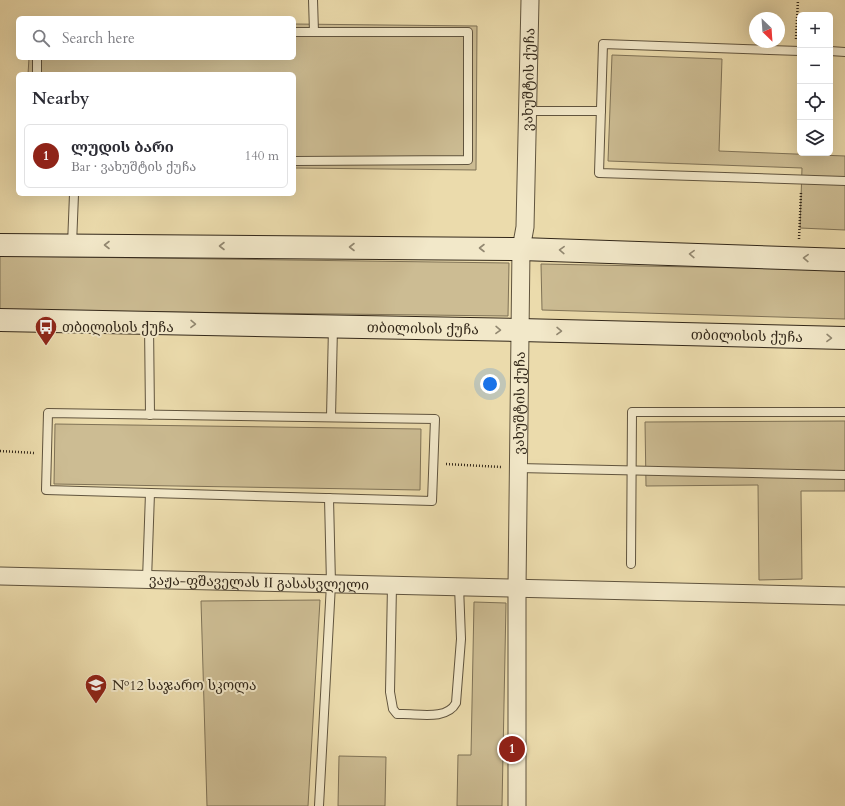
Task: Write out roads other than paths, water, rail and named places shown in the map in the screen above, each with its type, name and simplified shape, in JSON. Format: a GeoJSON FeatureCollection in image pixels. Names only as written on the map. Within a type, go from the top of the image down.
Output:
{"type":"FeatureCollection","features":[{"type":"Feature","properties":{"kind":"main road"},"geometry":{"type":"LineString","coordinates":[[0,245],[521,248],[845,260]]}},
{"type":"Feature","properties":{"kind":"main road","name":"თბილისის ქუჩა"},"geometry":{"type":"LineString","coordinates":[[0,320],[845,338]]}},
{"type":"Feature","properties":{"kind":"street","name":"ვახუშტის ქუჩა"},"geometry":{"type":"LineString","coordinates":[[517,806],[517,588],[521,248],[525,227],[530,0]]}},
{"type":"Feature","properties":{"kind":"street","name":"ვაჟა-ფშაველას II გასასვლელი"},"geometry":{"type":"LineString","coordinates":[[0,576],[845,596]]}},
{"type":"Feature","properties":{"kind":"lane"},"geometry":{"type":"LineString","coordinates":[[313,0],[314,32]]}},
{"type":"Feature","properties":{"kind":"lane"},"geometry":{"type":"LineString","coordinates":[[296,32],[468,32],[468,160],[296,161]]}},
{"type":"Feature","properties":{"kind":"lane"},"geometry":{"type":"LineString","coordinates":[[797,50],[603,44],[599,173],[845,181]]}},
{"type":"Feature","properties":{"kind":"lane"},"geometry":{"type":"LineString","coordinates":[[833,51],[845,52]]}},
{"type":"Feature","properties":{"kind":"lane"},"geometry":{"type":"LineString","coordinates":[[37,60],[37,72]]}},
{"type":"Feature","properties":{"kind":"lane"},"geometry":{"type":"LineString","coordinates":[[528,111],[601,110]]}},
{"type":"Feature","properties":{"kind":"lane"},"geometry":{"type":"LineString","coordinates":[[72,245],[74,196]]}},
{"type":"Feature","properties":{"kind":"lane"},"geometry":{"type":"LineString","coordinates":[[149,323],[150,415]]}},
{"type":"Feature","properties":{"kind":"lane"},"geometry":{"type":"LineString","coordinates":[[331,417],[334,326]]}},
{"type":"Feature","properties":{"kind":"lane"},"geometry":{"type":"LineString","coordinates":[[631,564],[632,412],[845,412]]}},
{"type":"Feature","properties":{"kind":"lane"},"geometry":{"type":"LineString","coordinates":[[48,413],[150,415],[435,419],[432,501],[46,490],[48,413]]}},
{"type":"Feature","properties":{"kind":"lane"},"geometry":{"type":"LineString","coordinates":[[518,468],[845,475]]}},
{"type":"Feature","properties":{"kind":"lane"},"geometry":{"type":"LineString","coordinates":[[147,580],[150,493]]}},
{"type":"Feature","properties":{"kind":"lane"},"geometry":{"type":"LineString","coordinates":[[319,806],[331,584],[329,498]]}},
{"type":"Feature","properties":{"kind":"lane"},"geometry":{"type":"LineString","coordinates":[[392,585],[390,692],[393,709],[396,714],[446,714],[452,710],[456,703],[461,639],[460,586]]}},
{"type":"Feature","properties":{"kind":"place","name":"თბილისის ქუჩა"},"geometry":{"type":"Point","coordinates":[46,346]}},
{"type":"Feature","properties":{"kind":"place","name":"№12 საჯარო სკოლა"},"geometry":{"type":"Point","coordinates":[96,704]}},
{"type":"Feature","properties":{"kind":"place","name":"ლუდის ბარი"},"geometry":{"type":"Point","coordinates":[512,749]}}]}
